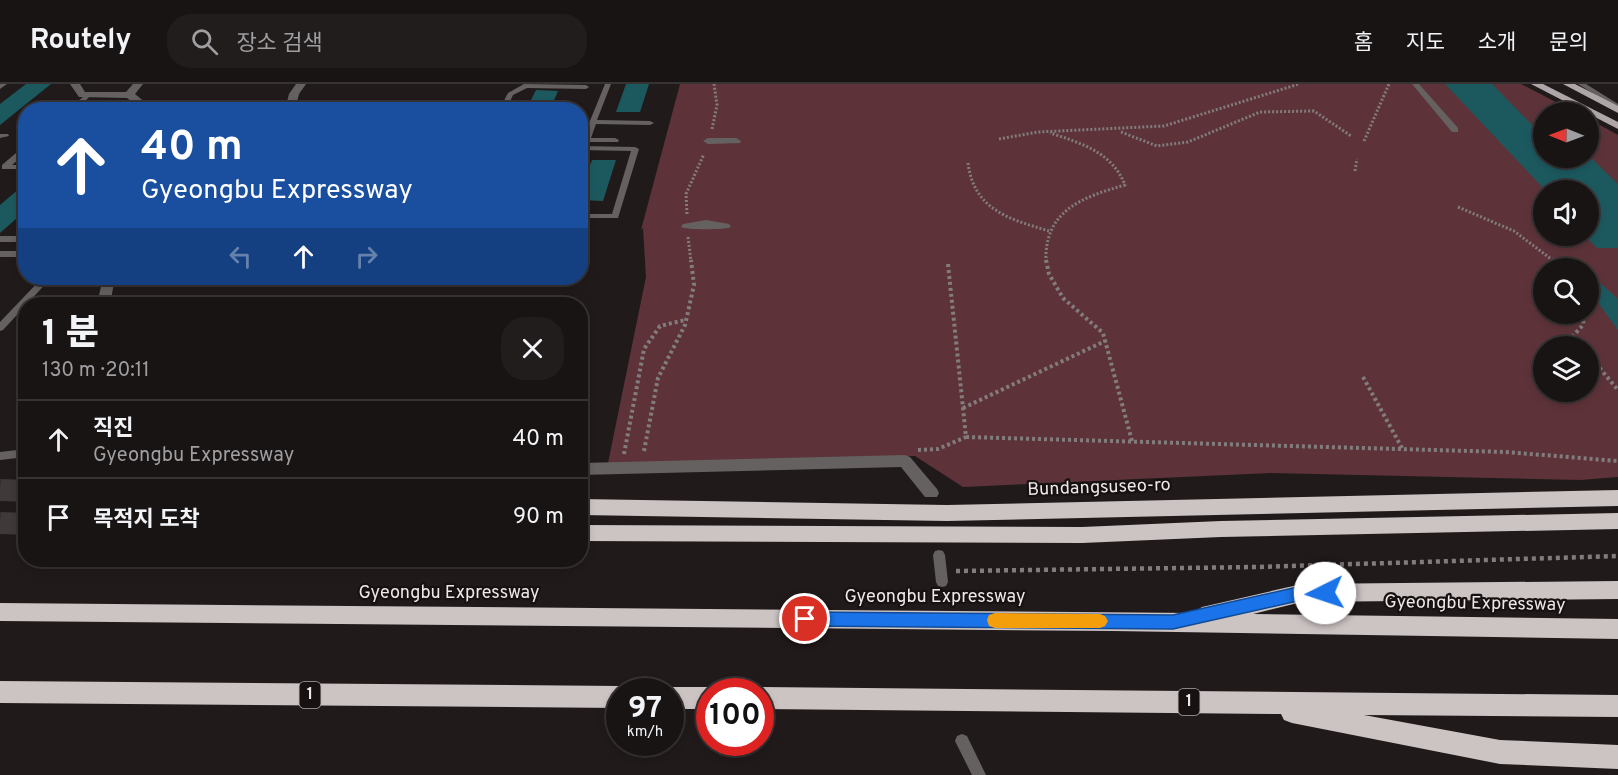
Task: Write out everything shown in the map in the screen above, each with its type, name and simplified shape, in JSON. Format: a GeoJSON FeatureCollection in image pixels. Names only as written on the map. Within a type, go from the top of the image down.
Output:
{"type":"FeatureCollection","features":[{"type":"Feature","properties":{"kind":"highway","name":"Bundangsuseo-ro"},"geometry":{"type":"LineString","coordinates":[[588,507],[947,513],[1618,498]]}},
{"type":"Feature","properties":{"kind":"highway"},"geometry":{"type":"LineString","coordinates":[[588,533],[1082,535],[1233,529],[1618,521]]}},
{"type":"Feature","properties":{"kind":"highway"},"geometry":{"type":"LineString","coordinates":[[1173,622],[1302,593],[1618,590]]}},
{"type":"Feature","properties":{"kind":"highway"},"geometry":{"type":"LineString","coordinates":[[0,600],[48,613]]}},
{"type":"Feature","properties":{"kind":"highway","name":"Gyeongbu Expressway"},"geometry":{"type":"LineString","coordinates":[[0,612],[1173,622],[1618,629]]}},
{"type":"Feature","properties":{"kind":"highway","name":"1"},"geometry":{"type":"LineString","coordinates":[[0,692],[606,697]]}},
{"type":"Feature","properties":{"kind":"highway","name":"1"},"geometry":{"type":"LineString","coordinates":[[774,698],[1618,706]]}},
{"type":"Feature","properties":{"kind":"highway"},"geometry":{"type":"LineString","coordinates":[[1246,703],[1500,752],[1618,757]]}},
{"type":"Feature","properties":{"kind":"main road"},"geometry":{"type":"LineString","coordinates":[[1536,84],[1618,126]]}},
{"type":"Feature","properties":{"kind":"main road"},"geometry":{"type":"LineString","coordinates":[[1568,84],[1618,109]]}},
{"type":"Feature","properties":{"kind":"street"},"geometry":{"type":"LineString","coordinates":[[75,84],[82,95],[129,95],[139,102]]}},
{"type":"Feature","properties":{"kind":"street"},"geometry":{"type":"LineString","coordinates":[[129,95],[138,84]]}},
{"type":"Feature","properties":{"kind":"street"},"geometry":{"type":"LineString","coordinates":[[292,102],[301,84]]}},
{"type":"Feature","properties":{"kind":"street"},"geometry":{"type":"LineString","coordinates":[[708,141],[736,141]]}},
{"type":"Feature","properties":{"kind":"street"},"geometry":{"type":"LineString","coordinates":[[687,227],[706,224],[725,227]]}},
{"type":"Feature","properties":{"kind":"street"},"geometry":{"type":"LineString","coordinates":[[588,469],[905,461],[931,493]]}},
{"type":"Feature","properties":{"kind":"lane"},"geometry":{"type":"LineString","coordinates":[[0,87],[4,84]]}},
{"type":"Feature","properties":{"kind":"lane"},"geometry":{"type":"LineString","coordinates":[[588,131],[608,84]]}},
{"type":"Feature","properties":{"kind":"lane"},"geometry":{"type":"LineString","coordinates":[[1415,84],[1455,130]]}},
{"type":"Feature","properties":{"kind":"lane"},"geometry":{"type":"LineString","coordinates":[[1581,84],[1618,109]]}},
{"type":"Feature","properties":{"kind":"lane"},"geometry":{"type":"LineString","coordinates":[[506,102],[510,94],[529,85],[586,87]]}},
{"type":"Feature","properties":{"kind":"lane"},"geometry":{"type":"LineString","coordinates":[[81,102],[88,95]]}},
{"type":"Feature","properties":{"kind":"lane"},"geometry":{"type":"LineString","coordinates":[[593,122],[650,123]]}},
{"type":"Feature","properties":{"kind":"lane"},"geometry":{"type":"LineString","coordinates":[[588,140],[615,140]]}},
{"type":"Feature","properties":{"kind":"lane"},"geometry":{"type":"LineString","coordinates":[[588,148],[635,149],[615,216],[588,216]]}},
{"type":"Feature","properties":{"kind":"lane"},"geometry":{"type":"LineString","coordinates":[[18,156],[5,167],[18,167]]}},
{"type":"Feature","properties":{"kind":"lane"},"geometry":{"type":"LineString","coordinates":[[0,239],[18,239]]}},
{"type":"Feature","properties":{"kind":"lane"},"geometry":{"type":"LineString","coordinates":[[0,254],[18,254]]}},
{"type":"Feature","properties":{"kind":"lane"},"geometry":{"type":"LineString","coordinates":[[29,297],[40,285]]}},
{"type":"Feature","properties":{"kind":"lane"},"geometry":{"type":"LineString","coordinates":[[0,328],[18,308]]}},
{"type":"Feature","properties":{"kind":"lane"},"geometry":{"type":"LineString","coordinates":[[0,456],[18,454]]}},
{"type":"Feature","properties":{"kind":"lane"},"geometry":{"type":"LineString","coordinates":[[939,555],[941,577]]}},
{"type":"Feature","properties":{"kind":"lane"},"geometry":{"type":"LineString","coordinates":[[962,741],[979,775]]}},
{"type":"Feature","properties":{"kind":"path"},"geometry":{"type":"LineString","coordinates":[[656,454],[644,454],[658,378],[686,320],[694,285],[687,227],[686,194],[708,141],[717,105],[714,84]]}},
{"type":"Feature","properties":{"kind":"path"},"geometry":{"type":"LineString","coordinates":[[999,139],[1050,133],[1162,126],[1201,118],[1274,89],[1299,84]]}},
{"type":"Feature","properties":{"kind":"path"},"geometry":{"type":"LineString","coordinates":[[1364,141],[1389,84]]}},
{"type":"Feature","properties":{"kind":"path"},"geometry":{"type":"LineString","coordinates":[[1117,130],[1157,146],[1188,142],[1260,112],[1314,111],[1351,136]]}},
{"type":"Feature","properties":{"kind":"path"},"geometry":{"type":"LineString","coordinates":[[1050,133],[1081,144],[1112,161],[1125,185],[1106,189],[1075,203],[1060,215],[1045,239],[1044,259],[1054,287],[1075,311],[1102,330],[1132,441]]}},
{"type":"Feature","properties":{"kind":"path"},"geometry":{"type":"LineString","coordinates":[[1355,171],[1357,159]]}},
{"type":"Feature","properties":{"kind":"path"},"geometry":{"type":"LineString","coordinates":[[968,163],[971,185],[982,201],[992,209],[1020,222],[1050,231]]}},
{"type":"Feature","properties":{"kind":"path"},"geometry":{"type":"LineString","coordinates":[[1458,207],[1526,238],[1551,258]]}},
{"type":"Feature","properties":{"kind":"path"},"geometry":{"type":"LineString","coordinates":[[948,264],[966,437]]}},
{"type":"Feature","properties":{"kind":"path"},"geometry":{"type":"LineString","coordinates":[[622,469],[644,349],[660,326],[686,320]]}},
{"type":"Feature","properties":{"kind":"path"},"geometry":{"type":"LineString","coordinates":[[1573,336],[1583,324]]}},
{"type":"Feature","properties":{"kind":"path"},"geometry":{"type":"LineString","coordinates":[[963,408],[1105,341]]}},
{"type":"Feature","properties":{"kind":"path"},"geometry":{"type":"LineString","coordinates":[[1599,367],[1618,390]]}},
{"type":"Feature","properties":{"kind":"path"},"geometry":{"type":"LineString","coordinates":[[1363,377],[1402,449]]}},
{"type":"Feature","properties":{"kind":"path"},"geometry":{"type":"LineString","coordinates":[[906,450],[938,449],[966,437],[1506,452],[1618,460]]}},
{"type":"Feature","properties":{"kind":"path"},"geometry":{"type":"LineString","coordinates":[[941,577],[1618,556]]}},
{"type":"Feature","properties":{"kind":"shaded area"},"geometry":{"type":"Polygon","coordinates":[[[680,84],[1521,84],[1556,102],[1533,102],[1533,168],[1599,168],[1599,125],[1618,135],[1618,477],[1580,480],[1271,473],[963,487],[915,456],[608,463],[646,277],[643,228],[641,230],[680,84]]]}},
{"type":"Feature","properties":{"kind":"building"},"geometry":{"type":"Polygon","coordinates":[[[26,84],[51,84],[29,102],[18,102],[18,111],[0,125],[0,104],[26,84]]]}},
{"type":"Feature","properties":{"kind":"building"},"geometry":{"type":"Polygon","coordinates":[[[626,84],[649,84],[640,112],[616,112],[626,84]]]}},
{"type":"Feature","properties":{"kind":"building"},"geometry":{"type":"Polygon","coordinates":[[[1445,84],[1492,84],[1533,126],[1533,168],[1599,168],[1599,166],[1618,184],[1618,248],[1597,248],[1595,246],[1599,246],[1599,180],[1536,180],[1445,84]]]}},
{"type":"Feature","properties":{"kind":"building"},"geometry":{"type":"Polygon","coordinates":[[[536,90],[558,91],[553,102],[530,102],[536,90]]]}},
{"type":"Feature","properties":{"kind":"building"},"geometry":{"type":"Polygon","coordinates":[[[592,160],[616,160],[603,201],[588,200],[588,170],[592,160]]]}},
{"type":"Feature","properties":{"kind":"building"},"geometry":{"type":"Polygon","coordinates":[[[18,190],[18,217],[0,233],[0,205],[18,190]]]}},
{"type":"Feature","properties":{"kind":"building"},"geometry":{"type":"Polygon","coordinates":[[[1599,282],[1618,299],[1618,330],[1599,304],[1599,282]]]}},
{"type":"Feature","properties":{"kind":"tunnel"},"geometry":{"type":"LineString","coordinates":[[0,490],[18,491]]}},
{"type":"Feature","properties":{"kind":"tunnel"},"geometry":{"type":"LineString","coordinates":[[0,523],[18,524]]}},
{"type":"Feature","properties":{"kind":"slow traffic"},"geometry":{"type":"LineString","coordinates":[[995,620],[1100,621]]}},
{"type":"Feature","properties":{"kind":"route"},"geometry":{"type":"LineString","coordinates":[[805,619],[1173,622],[1302,593],[1325,593]]}}]}
